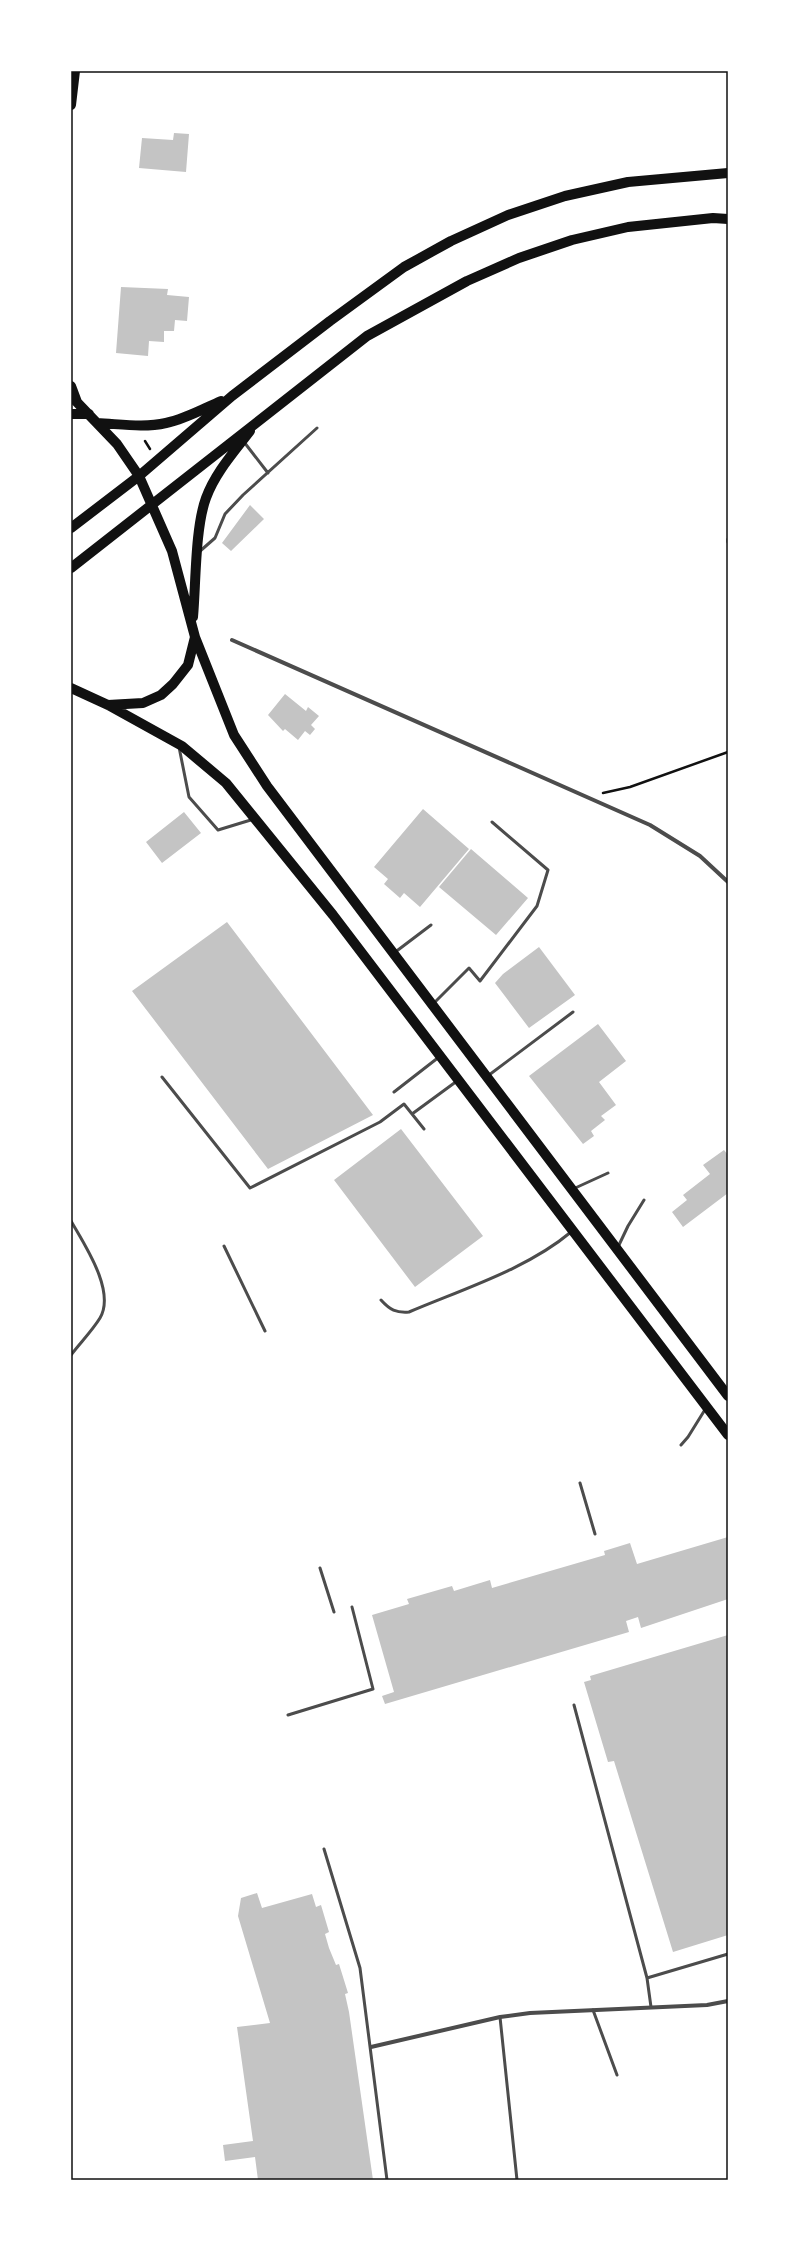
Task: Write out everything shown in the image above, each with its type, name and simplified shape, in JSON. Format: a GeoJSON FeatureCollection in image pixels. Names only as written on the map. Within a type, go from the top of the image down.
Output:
{"type":"FeatureCollection","features":[{"type":"Feature","properties":{"kind":"main road"},"geometry":{"type":"LineString","coordinates":[[71,105],[75,71]]}},
{"type":"Feature","properties":{"kind":"main road"},"geometry":{"type":"LineString","coordinates":[[71,528],[139,476],[232,396],[330,321],[404,267],[451,241],[508,215],[565,196],[628,182],[728,173]]}},
{"type":"Feature","properties":{"kind":"main road"},"geometry":{"type":"LineString","coordinates":[[71,568],[367,336],[467,281],[519,258],[572,240],[628,227],[713,218],[728,219]]}},
{"type":"Feature","properties":{"kind":"main road"},"geometry":{"type":"LineString","coordinates":[[71,386],[74,399],[117,444],[139,476],[172,551],[195,637],[234,735],[267,786],[728,1396]]}},
{"type":"Feature","properties":{"kind":"main road"},"geometry":{"type":"LineString","coordinates":[[97,423],[151,425],[165,423],[184,418],[232,396]]}},
{"type":"Feature","properties":{"kind":"main road"},"geometry":{"type":"LineString","coordinates":[[71,414],[89,414]]}},
{"type":"Feature","properties":{"kind":"main road"},"geometry":{"type":"LineString","coordinates":[[192,625],[202,515],[206,498],[215,478],[257,421]]}},
{"type":"Feature","properties":{"kind":"main road"},"geometry":{"type":"LineString","coordinates":[[108,705],[143,703],[161,695],[173,684],[188,665],[195,637]]}},
{"type":"Feature","properties":{"kind":"main road"},"geometry":{"type":"LineString","coordinates":[[71,688],[108,705],[178,743],[206,764],[226,783],[328,909],[728,1435]]}},
{"type":"Feature","properties":{"kind":"street"},"geometry":{"type":"LineString","coordinates":[[232,640],[650,825],[700,856],[728,882]]}},
{"type":"Feature","properties":{"kind":"street"},"geometry":{"type":"LineString","coordinates":[[371,2047],[500,2017],[530,2013],[707,2005],[728,2001]]}},
{"type":"Feature","properties":{"kind":"lane"},"geometry":{"type":"LineString","coordinates":[[198,554],[214,538],[225,514],[243,495],[268,474],[317,428]]}},
{"type":"Feature","properties":{"kind":"lane"},"geometry":{"type":"LineString","coordinates":[[243,440],[268,474]]}},
{"type":"Feature","properties":{"kind":"lane"},"geometry":{"type":"LineString","coordinates":[[178,743],[189,797],[218,830],[255,818]]}},
{"type":"Feature","properties":{"kind":"lane"},"geometry":{"type":"LineString","coordinates":[[432,1004],[469,968],[480,981],[537,906],[548,870],[492,822]]}},
{"type":"Feature","properties":{"kind":"lane"},"geometry":{"type":"LineString","coordinates":[[394,953],[431,926]]}},
{"type":"Feature","properties":{"kind":"lane"},"geometry":{"type":"LineString","coordinates":[[487,1076],[572,1012]]}},
{"type":"Feature","properties":{"kind":"lane"},"geometry":{"type":"LineString","coordinates":[[394,1092],[441,1056]]}},
{"type":"Feature","properties":{"kind":"lane"},"geometry":{"type":"LineString","coordinates":[[162,1077],[250,1188],[380,1122],[404,1104],[424,1129]]}},
{"type":"Feature","properties":{"kind":"lane"},"geometry":{"type":"LineString","coordinates":[[412,1114],[459,1080]]}},
{"type":"Feature","properties":{"kind":"lane"},"geometry":{"type":"LineString","coordinates":[[573,1189],[592,1182],[608,1173]]}},
{"type":"Feature","properties":{"kind":"lane"},"geometry":{"type":"LineString","coordinates":[[617,1249],[628,1226],[644,1200]]}},
{"type":"Feature","properties":{"kind":"lane"},"geometry":{"type":"LineString","coordinates":[[71,1221],[96,1264],[106,1302],[101,1317],[71,1355]]}},
{"type":"Feature","properties":{"kind":"lane"},"geometry":{"type":"LineString","coordinates":[[381,1300],[388,1309],[398,1312],[409,1312],[526,1262],[556,1245],[573,1230]]}},
{"type":"Feature","properties":{"kind":"lane"},"geometry":{"type":"LineString","coordinates":[[224,1246],[265,1331]]}},
{"type":"Feature","properties":{"kind":"lane"},"geometry":{"type":"LineString","coordinates":[[681,1445],[688,1437],[707,1407]]}},
{"type":"Feature","properties":{"kind":"lane"},"geometry":{"type":"LineString","coordinates":[[580,1483],[595,1534]]}},
{"type":"Feature","properties":{"kind":"lane"},"geometry":{"type":"LineString","coordinates":[[320,1568],[334,1612]]}},
{"type":"Feature","properties":{"kind":"lane"},"geometry":{"type":"LineString","coordinates":[[288,1715],[373,1689],[352,1607]]}},
{"type":"Feature","properties":{"kind":"lane"},"geometry":{"type":"LineString","coordinates":[[574,1705],[647,1978],[651,2007]]}},
{"type":"Feature","properties":{"kind":"lane"},"geometry":{"type":"LineString","coordinates":[[324,1849],[360,1968],[387,2180]]}},
{"type":"Feature","properties":{"kind":"lane"},"geometry":{"type":"LineString","coordinates":[[647,1978],[728,1954]]}},
{"type":"Feature","properties":{"kind":"lane"},"geometry":{"type":"LineString","coordinates":[[593,2010],[617,2075]]}},
{"type":"Feature","properties":{"kind":"lane"},"geometry":{"type":"LineString","coordinates":[[500,2017],[517,2180]]}},
{"type":"Feature","properties":{"kind":"path"},"geometry":{"type":"LineString","coordinates":[[144,441],[152,452]]}},
{"type":"Feature","properties":{"kind":"path"},"geometry":{"type":"LineString","coordinates":[[585,796],[630,788],[728,752]]}},
{"type":"Feature","properties":{"kind":"building"},"geometry":{"type":"Polygon","coordinates":[[[174,133],[189,134],[186,172],[139,168],[142,138],[173,140],[174,133]]]}},
{"type":"Feature","properties":{"kind":"building"},"geometry":{"type":"Polygon","coordinates":[[[121,287],[168,289],[167,295],[189,297],[187,321],[175,320],[174,331],[164,331],[164,342],[149,341],[148,356],[116,353],[121,287]]]}},
{"type":"Feature","properties":{"kind":"building"},"geometry":{"type":"Polygon","coordinates":[[[250,505],[264,519],[231,551],[222,543],[250,505]]]}},
{"type":"Feature","properties":{"kind":"building"},"geometry":{"type":"Polygon","coordinates":[[[285,694],[306,711],[308,707],[319,716],[311,725],[315,729],[310,735],[305,731],[298,740],[285,729],[283,731],[268,715],[285,694]]]}},
{"type":"Feature","properties":{"kind":"building"},"geometry":{"type":"Polygon","coordinates":[[[423,809],[469,849],[420,907],[404,893],[400,898],[384,884],[388,879],[374,867],[423,809]]]}},
{"type":"Feature","properties":{"kind":"building"},"geometry":{"type":"Polygon","coordinates":[[[184,812],[201,833],[162,863],[146,842],[184,812]]]}},
{"type":"Feature","properties":{"kind":"building"},"geometry":{"type":"Polygon","coordinates":[[[471,849],[528,898],[496,935],[439,887],[471,849]]]}},
{"type":"Feature","properties":{"kind":"building"},"geometry":{"type":"Polygon","coordinates":[[[227,922],[373,1115],[268,1169],[132,991],[227,922]]]}},
{"type":"Feature","properties":{"kind":"building"},"geometry":{"type":"Polygon","coordinates":[[[539,947],[575,995],[529,1028],[495,983],[503,974],[539,947]]]}},
{"type":"Feature","properties":{"kind":"building"},"geometry":{"type":"Polygon","coordinates":[[[598,1024],[626,1061],[599,1082],[616,1105],[601,1116],[605,1120],[591,1131],[594,1136],[583,1144],[529,1076],[598,1024]]]}},
{"type":"Feature","properties":{"kind":"building"},"geometry":{"type":"Polygon","coordinates":[[[401,1129],[483,1236],[415,1287],[334,1180],[401,1129]]]}},
{"type":"Feature","properties":{"kind":"building"},"geometry":{"type":"Polygon","coordinates":[[[724,1150],[728,1155],[728,1193],[683,1227],[672,1212],[687,1200],[683,1195],[710,1174],[703,1165],[724,1150]]]}},
{"type":"Feature","properties":{"kind":"building"},"geometry":{"type":"Polygon","coordinates":[[[728,1537],[728,1599],[641,1628],[638,1617],[626,1621],[629,1632],[385,1704],[382,1696],[394,1692],[372,1615],[409,1604],[407,1599],[452,1586],[454,1591],[490,1580],[492,1588],[605,1555],[604,1551],[630,1543],[637,1564],[728,1537]]]}},
{"type":"Feature","properties":{"kind":"building"},"geometry":{"type":"Polygon","coordinates":[[[728,1635],[728,1935],[673,1952],[614,1761],[608,1762],[584,1682],[591,1680],[590,1676],[728,1635]]]}},
{"type":"Feature","properties":{"kind":"building"},"geometry":{"type":"Polygon","coordinates":[[[257,1893],[262,1908],[312,1894],[316,1907],[321,1905],[329,1932],[325,1934],[329,1948],[336,1965],[339,1964],[348,1993],[345,1994],[349,2012],[373,2180],[258,2180],[255,2157],[225,2161],[223,2145],[253,2141],[237,2027],[270,2023],[238,1916],[241,1898],[257,1893]]]}}]}
